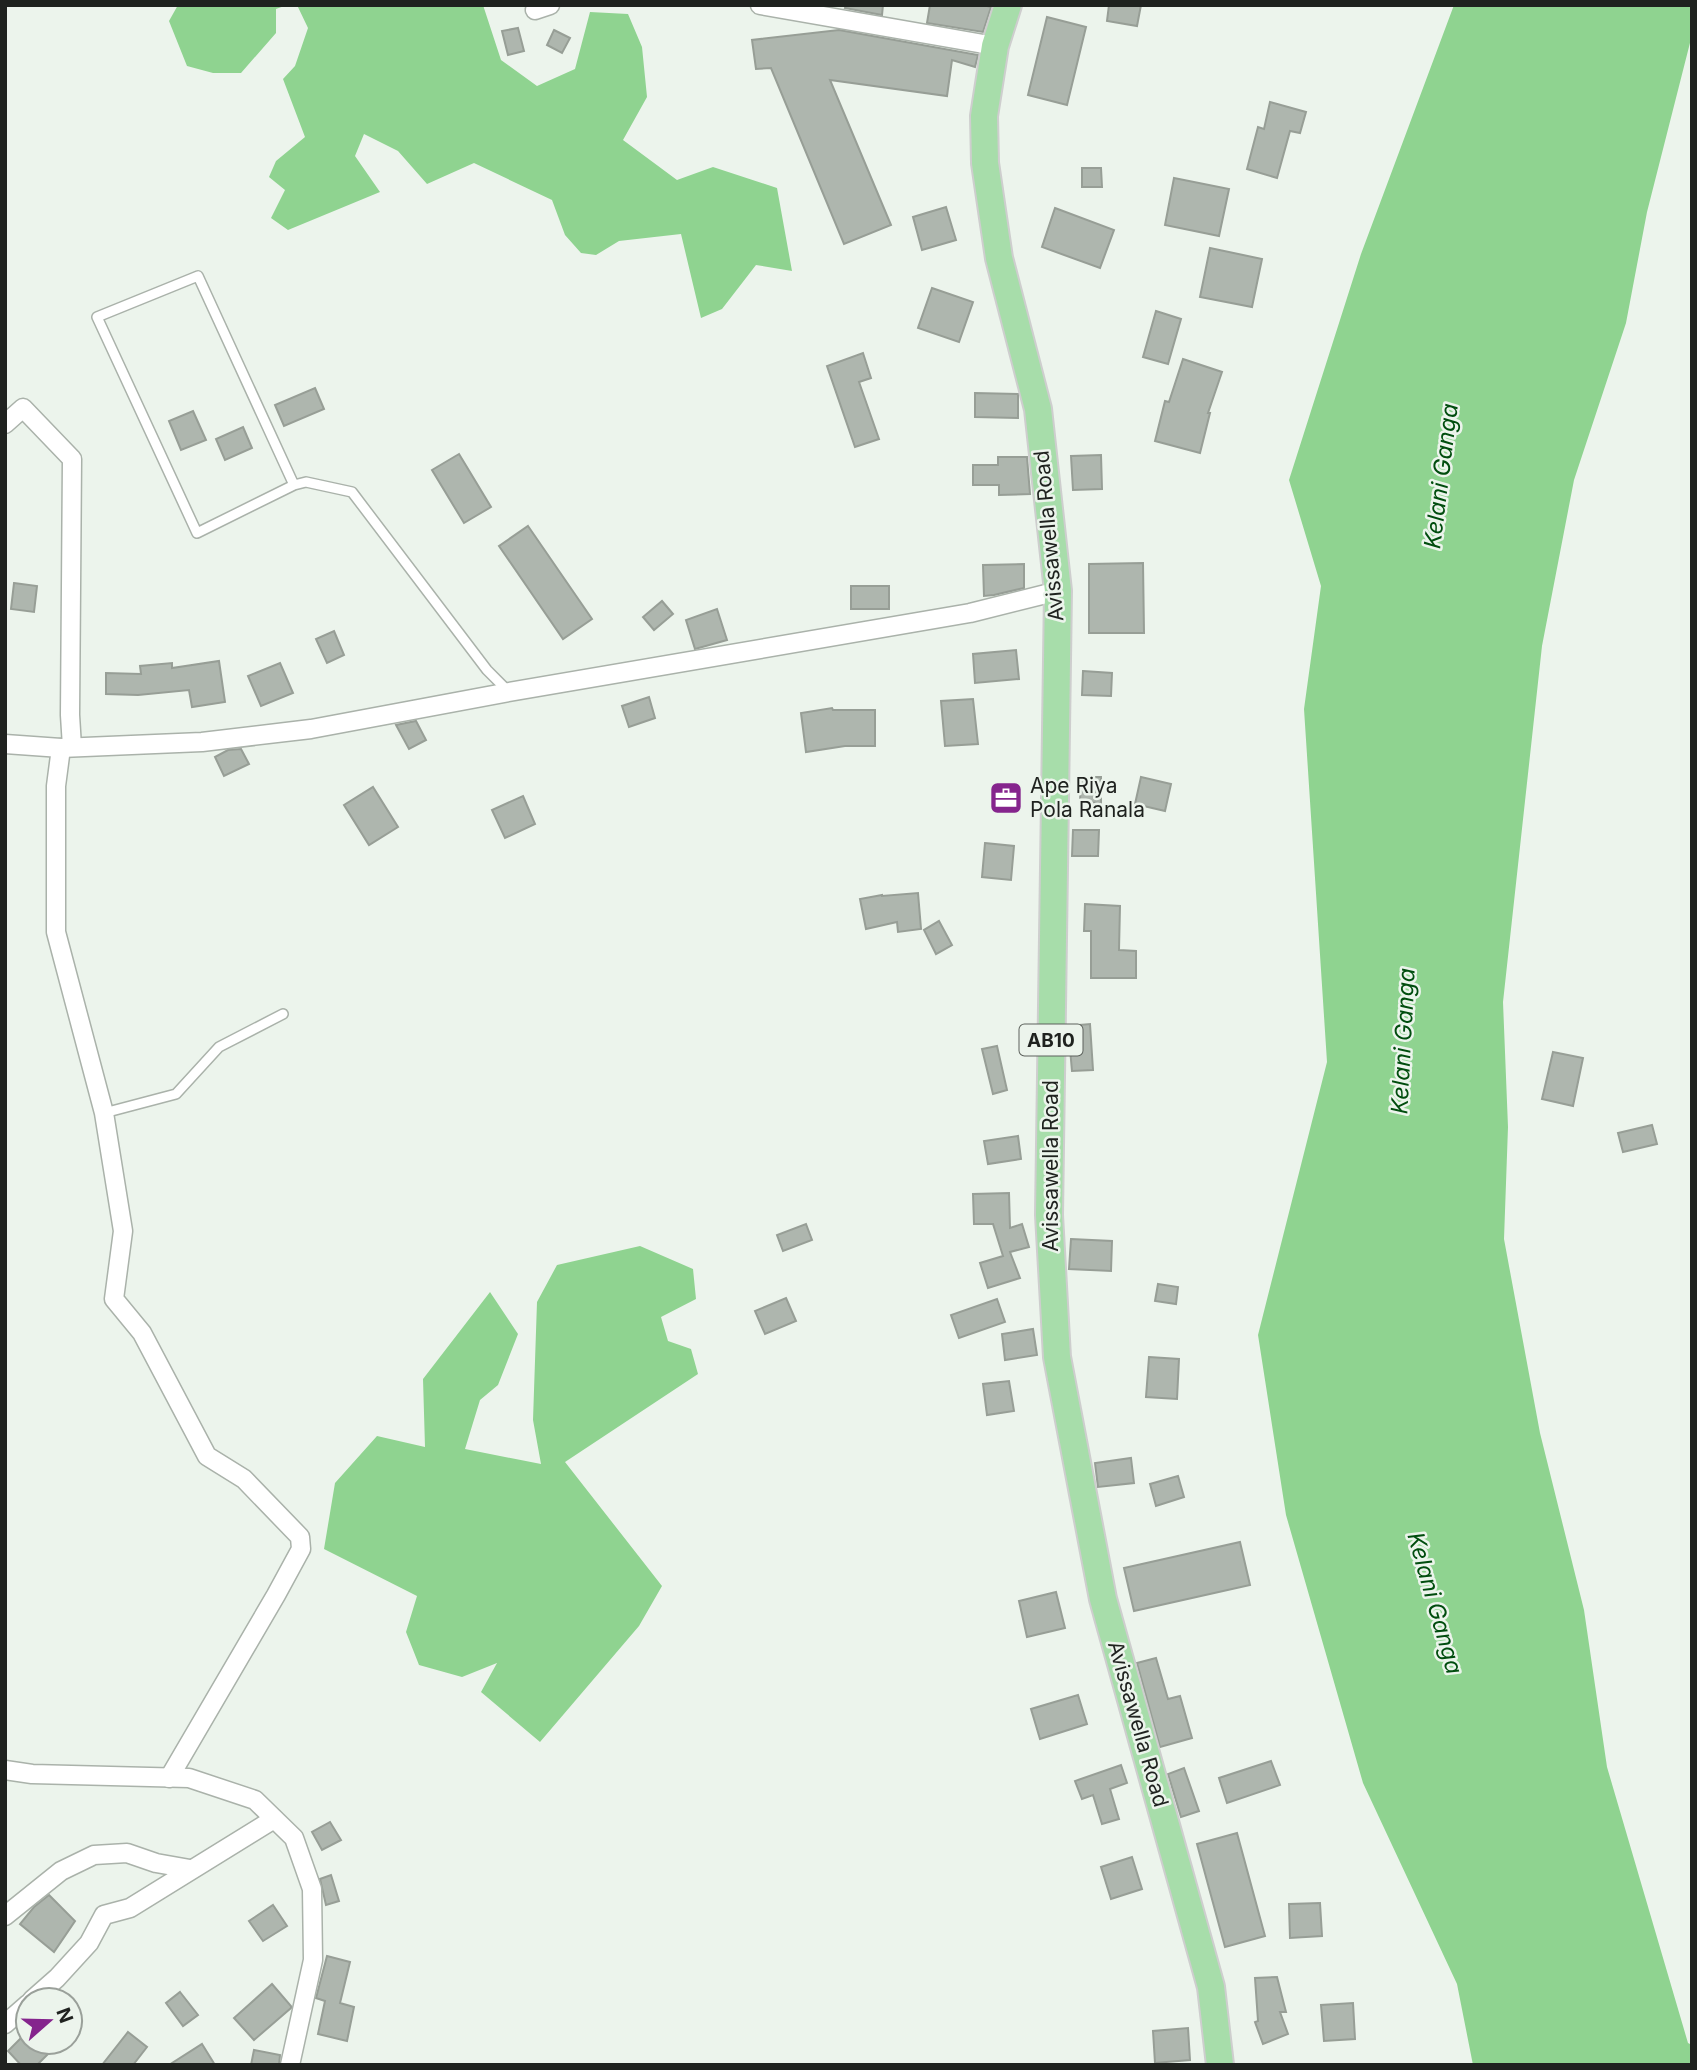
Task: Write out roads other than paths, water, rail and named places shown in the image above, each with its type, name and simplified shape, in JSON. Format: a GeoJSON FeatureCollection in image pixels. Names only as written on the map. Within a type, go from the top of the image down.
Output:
{"type":"FeatureCollection","features":[{"type":"Feature","properties":{"kind":"main road","name":"Avissawella Road"},"geometry":{"type":"LineString","coordinates":[[1008,5],[995,46],[984,116],[985,163],[999,258],[1038,409],[1058,591],[1049,1215],[1057,1357],[1103,1598],[1211,1987],[1220,2065]]}},
{"type":"Feature","properties":{"kind":"street"},"geometry":{"type":"LineString","coordinates":[[760,5],[995,46]]}},
{"type":"Feature","properties":{"kind":"street"},"geometry":{"type":"LineString","coordinates":[[5,424],[23,408],[72,459],[70,715],[67,747],[56,786],[56,932],[104,1113],[123,1231],[114,1299],[142,1333],[207,1456],[244,1479],[300,1537],[301,1549],[276,1595],[169,1777]]}},
{"type":"Feature","properties":{"kind":"street"},"geometry":{"type":"LineString","coordinates":[[5,744],[67,747],[202,743],[311,729],[509,692],[970,613],[1058,591]]}},
{"type":"Feature","properties":{"kind":"street"},"geometry":{"type":"LineString","coordinates":[[5,1770],[189,1778],[255,1800],[294,1838],[312,1889],[313,1960],[290,2065]]}},
{"type":"Feature","properties":{"kind":"street"},"geometry":{"type":"LineString","coordinates":[[48,1986],[89,1943],[104,1915],[130,1908],[274,1819]]}},
{"type":"Feature","properties":{"kind":"street"},"geometry":{"type":"LineString","coordinates":[[5,1916],[61,1871],[94,1855],[127,1853],[156,1863],[190,1869]]}},
{"type":"Feature","properties":{"kind":"lane"},"geometry":{"type":"LineString","coordinates":[[294,485],[198,276],[97,317],[197,533],[294,485],[306,482],[352,492],[487,670],[509,692]]}},
{"type":"Feature","properties":{"kind":"lane"},"geometry":{"type":"LineString","coordinates":[[104,1113],[176,1094],[219,1047],[283,1014]]}},
{"type":"Feature","properties":{"kind":"water"},"geometry":{"type":"Polygon","coordinates":[[[178,5],[287,5],[276,9],[276,33],[241,73],[213,73],[187,66],[169,21],[178,5]]]}},
{"type":"Feature","properties":{"kind":"water"},"geometry":{"type":"Polygon","coordinates":[[[297,5],[483,5],[501,60],[537,86],[575,69],[590,12],[628,14],[642,47],[647,97],[623,140],[677,180],[713,167],[777,188],[792,271],[756,265],[722,309],[701,318],[681,234],[619,241],[596,255],[581,253],[565,235],[552,200],[474,163],[427,184],[398,151],[364,134],[355,156],[380,192],[288,230],[271,218],[285,190],[269,177],[276,161],[305,137],[283,79],[295,66],[308,28],[297,5]]]}},
{"type":"Feature","properties":{"kind":"water","name":"Kelani Ganga"},"geometry":{"type":"Polygon","coordinates":[[[1454,5],[1692,5],[1692,35],[1647,212],[1626,323],[1574,480],[1542,646],[1503,1002],[1508,1127],[1504,1239],[1540,1433],[1584,1610],[1607,1767],[1688,2043],[1692,2045],[1692,2065],[1473,2065],[1457,1984],[1363,1783],[1286,1515],[1258,1335],[1327,1062],[1304,709],[1321,586],[1289,480],[1361,254],[1454,5]]]}},
{"type":"Feature","properties":{"kind":"water"},"geometry":{"type":"Polygon","coordinates":[[[640,1246],[693,1269],[696,1299],[661,1317],[668,1341],[691,1349],[698,1374],[565,1462],[662,1586],[639,1626],[540,1742],[481,1692],[497,1663],[462,1677],[419,1665],[406,1632],[417,1596],[324,1549],[335,1483],[377,1436],[425,1447],[423,1379],[490,1292],[518,1334],[498,1385],[480,1400],[465,1449],[541,1464],[533,1420],[537,1302],[557,1265],[640,1246]]]}},
{"type":"Feature","properties":{"kind":"place","name":"Ape Riya Pola Ranala"},"geometry":{"type":"Point","coordinates":[1006,798]}}]}
